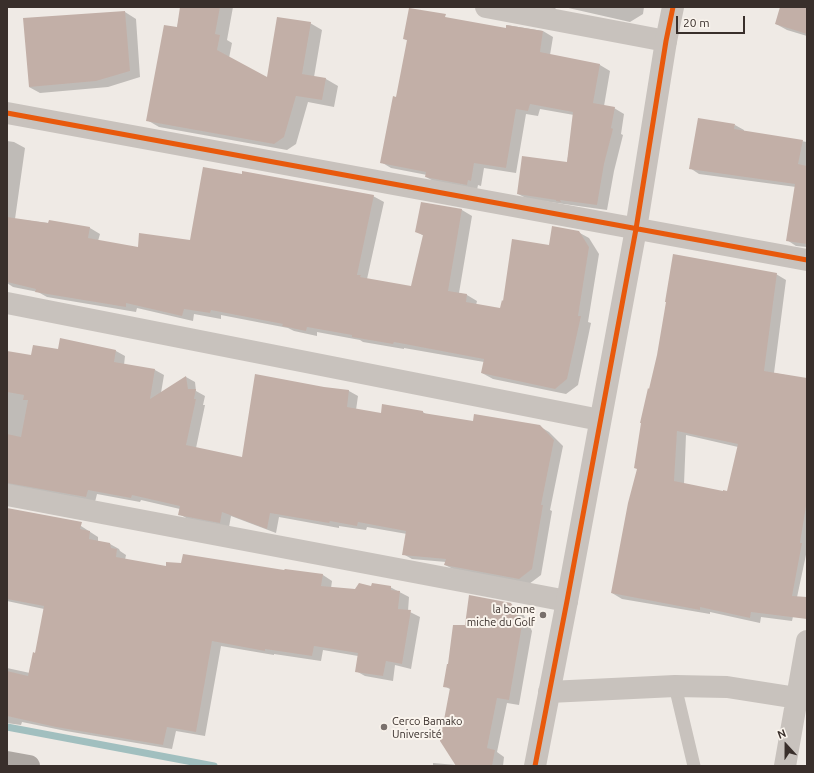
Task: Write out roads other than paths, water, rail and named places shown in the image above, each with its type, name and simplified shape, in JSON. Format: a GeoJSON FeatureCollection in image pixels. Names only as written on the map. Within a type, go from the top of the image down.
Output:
{"type":"FeatureCollection","features":[{"type":"Feature","properties":{"kind":"main road"},"geometry":{"type":"LineString","coordinates":[[7,762],[28,766]]}},
{"type":"Feature","properties":{"kind":"street"},"geometry":{"type":"LineString","coordinates":[[486,7],[666,41]]}},
{"type":"Feature","properties":{"kind":"street"},"geometry":{"type":"LineString","coordinates":[[535,766],[636,229],[666,41],[673,7]]}},
{"type":"Feature","properties":{"kind":"street"},"geometry":{"type":"LineString","coordinates":[[7,113],[807,260]]}},
{"type":"Feature","properties":{"kind":"street"},"geometry":{"type":"LineString","coordinates":[[7,303],[600,420]]}},
{"type":"Feature","properties":{"kind":"street"},"geometry":{"type":"LineString","coordinates":[[7,495],[567,601]]}},
{"type":"Feature","properties":{"kind":"street"},"geometry":{"type":"LineString","coordinates":[[785,766],[807,641]]}},
{"type":"Feature","properties":{"kind":"street"},"geometry":{"type":"LineString","coordinates":[[549,692],[674,686],[727,687],[797,698]]}},
{"type":"Feature","properties":{"kind":"lane"},"geometry":{"type":"LineString","coordinates":[[674,686],[694,766]]}},
{"type":"Feature","properties":{"kind":"waterway"},"geometry":{"type":"LineString","coordinates":[[7,727],[214,766]]}},
{"type":"Feature","properties":{"kind":"place","name":"la bonne miche du Golf"},"geometry":{"type":"Point","coordinates":[543,615]}},
{"type":"Feature","properties":{"kind":"place","name":"Cerco Bamako Université"},"geometry":{"type":"Point","coordinates":[384,727]}}]}
